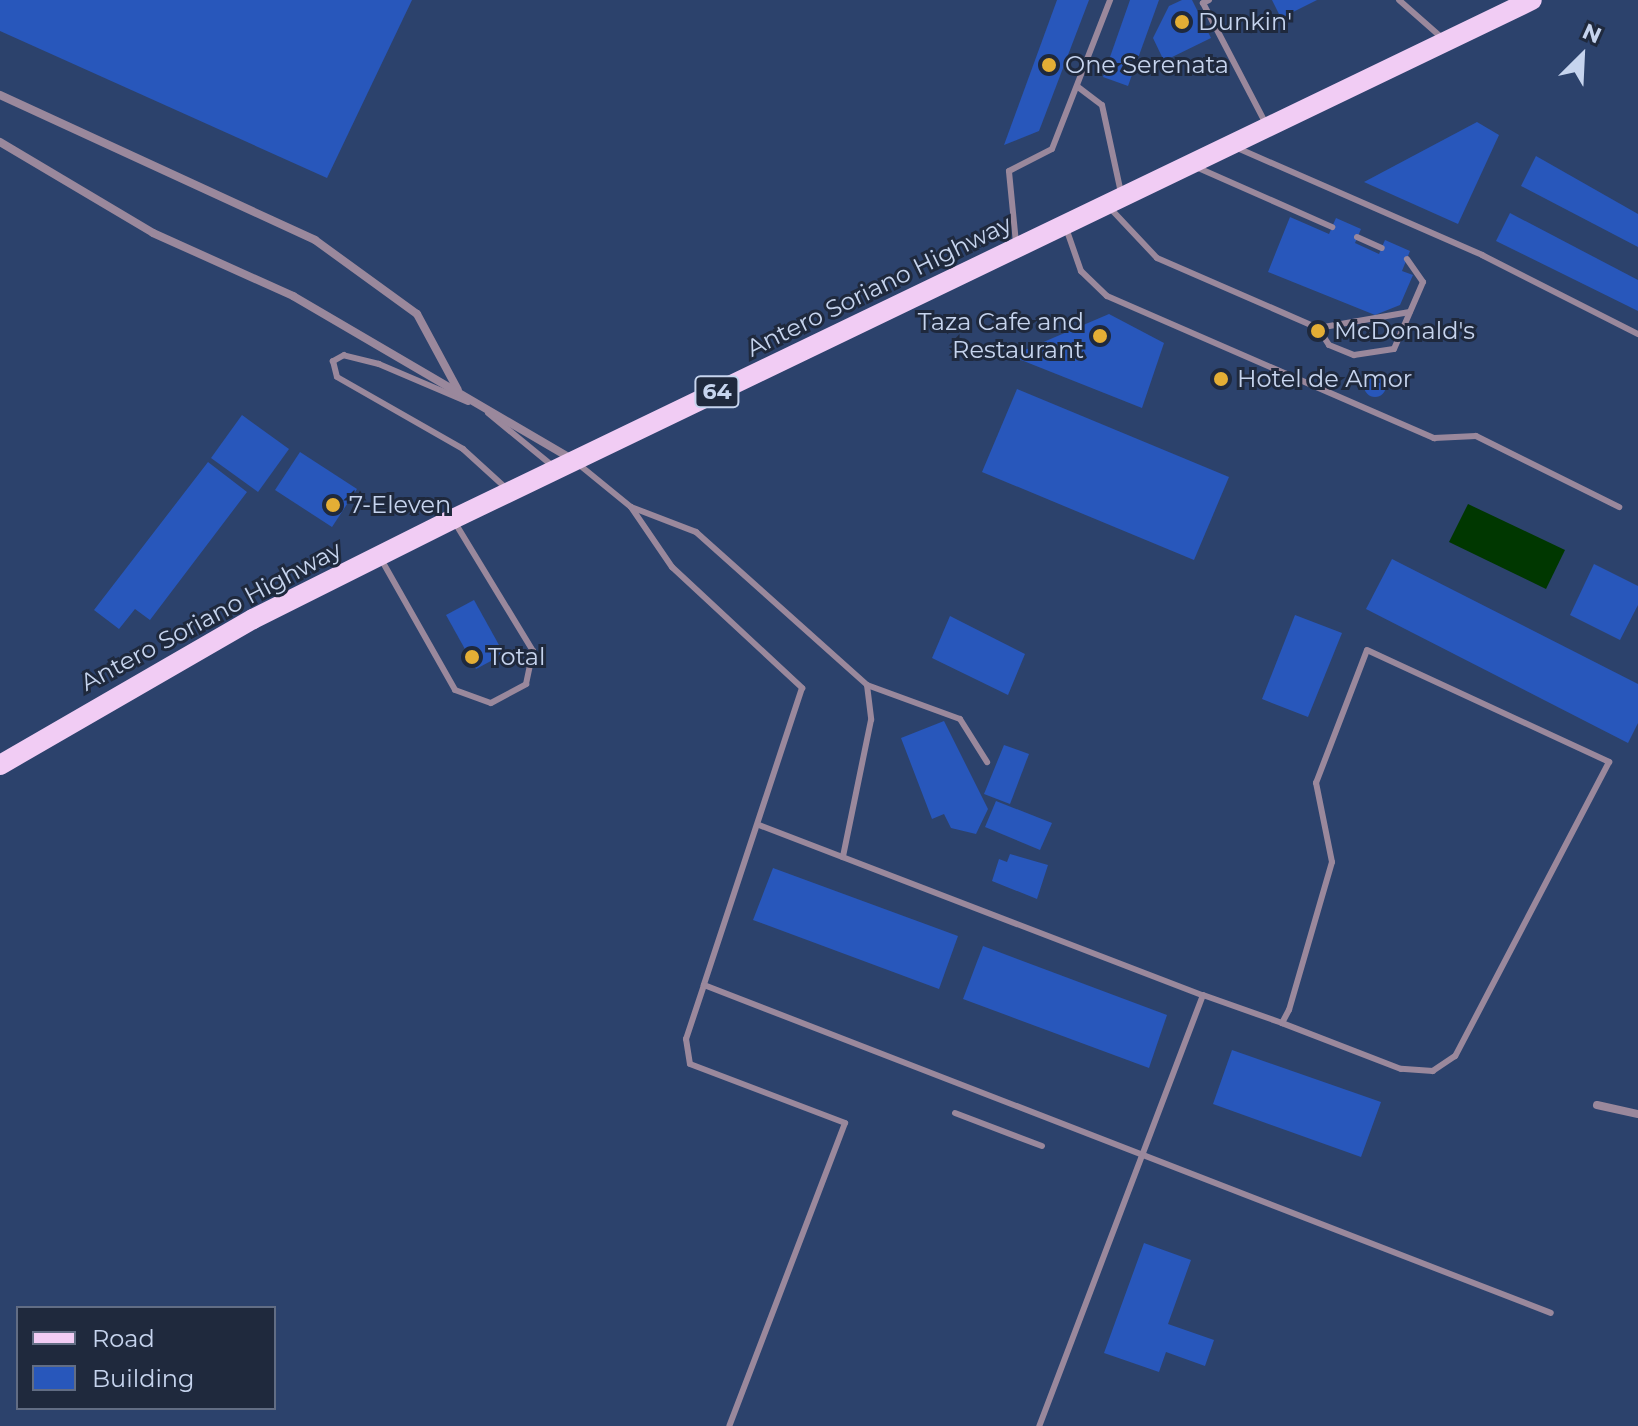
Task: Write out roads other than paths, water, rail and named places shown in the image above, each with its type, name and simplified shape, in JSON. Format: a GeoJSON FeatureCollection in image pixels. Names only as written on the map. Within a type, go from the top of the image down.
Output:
{"type":"FeatureCollection","features":[{"type":"Feature","properties":{"kind":"main road","name":"Antero Soriano Highway"},"geometry":{"type":"LineString","coordinates":[[0,765],[137,683],[453,519],[1446,41],[1506,6],[1532,0]]}},
{"type":"Feature","properties":{"kind":"street"},"geometry":{"type":"LineString","coordinates":[[0,95],[315,240],[417,314],[459,392]]}},
{"type":"Feature","properties":{"kind":"street"},"geometry":{"type":"LineString","coordinates":[[0,142],[153,233],[293,296],[459,392],[566,465]]}},
{"type":"Feature","properties":{"kind":"street"},"geometry":{"type":"LineString","coordinates":[[1597,1105],[1638,1114]]}},
{"type":"Feature","properties":{"kind":"lane"},"geometry":{"type":"LineString","coordinates":[[1017,249],[1009,171],[1052,149],[1110,0]]}},
{"type":"Feature","properties":{"kind":"lane"},"geometry":{"type":"LineString","coordinates":[[1209,0],[1203,3],[1267,127]]}},
{"type":"Feature","properties":{"kind":"lane"},"geometry":{"type":"LineString","coordinates":[[1399,0],[1446,41]]}},
{"type":"Feature","properties":{"kind":"lane"},"geometry":{"type":"LineString","coordinates":[[1078,87],[1102,105],[1114,201],[1157,258],[1314,327],[1329,345],[1354,355],[1394,349],[1423,282],[1407,259]]}},
{"type":"Feature","properties":{"kind":"lane"},"geometry":{"type":"LineString","coordinates":[[1229,145],[1482,255],[1638,334]]}},
{"type":"Feature","properties":{"kind":"lane"},"geometry":{"type":"LineString","coordinates":[[1189,165],[1332,227]]}},
{"type":"Feature","properties":{"kind":"lane"},"geometry":{"type":"LineString","coordinates":[[1065,224],[1081,271],[1107,296],[1434,438],[1476,436],[1619,507]]}},
{"type":"Feature","properties":{"kind":"lane"},"geometry":{"type":"LineString","coordinates":[[1357,237],[1382,248]]}},
{"type":"Feature","properties":{"kind":"lane"},"geometry":{"type":"LineString","coordinates":[[1314,327],[1410,312]]}},
{"type":"Feature","properties":{"kind":"lane"},"geometry":{"type":"LineString","coordinates":[[510,491],[463,449],[337,377],[333,361],[344,355],[379,364],[481,407],[631,507],[696,532],[867,685],[960,719],[987,762]]}},
{"type":"Feature","properties":{"kind":"lane"},"geometry":{"type":"LineString","coordinates":[[631,507],[672,567],[802,688],[686,1039],[690,1064],[845,1123],[729,1426]]}},
{"type":"Feature","properties":{"kind":"lane"},"geometry":{"type":"LineString","coordinates":[[379,556],[455,690],[491,703],[526,684],[533,651],[453,519]]}},
{"type":"Feature","properties":{"kind":"lane"},"geometry":{"type":"LineString","coordinates":[[759,825],[1282,1023],[1368,1062],[1401,1069],[1433,1071],[1455,1056],[1609,762],[1367,650],[1316,783],[1332,862],[1282,1023]]}},
{"type":"Feature","properties":{"kind":"lane"},"geometry":{"type":"LineString","coordinates":[[843,857],[871,720],[867,685]]}},
{"type":"Feature","properties":{"kind":"lane"},"geometry":{"type":"LineString","coordinates":[[704,985],[1551,1313]]}},
{"type":"Feature","properties":{"kind":"lane"},"geometry":{"type":"LineString","coordinates":[[1039,1426],[1203,995]]}},
{"type":"Feature","properties":{"kind":"lane"},"geometry":{"type":"LineString","coordinates":[[955,1113],[1042,1146]]}},
{"type":"Feature","properties":{"kind":"place","name":"Dunkin'"},"geometry":{"type":"Point","coordinates":[1182,22]}},
{"type":"Feature","properties":{"kind":"place","name":"One Serenata"},"geometry":{"type":"Point","coordinates":[1049,65]}},
{"type":"Feature","properties":{"kind":"place","name":"McDonald's"},"geometry":{"type":"Point","coordinates":[1318,331]}},
{"type":"Feature","properties":{"kind":"place","name":"Taza Cafe and Restaurant"},"geometry":{"type":"Point","coordinates":[1100,336]}},
{"type":"Feature","properties":{"kind":"place","name":"Hotel de Amor"},"geometry":{"type":"Point","coordinates":[1221,379]}},
{"type":"Feature","properties":{"kind":"place","name":"7-Eleven"},"geometry":{"type":"Point","coordinates":[333,505]}},
{"type":"Feature","properties":{"kind":"place","name":"Total"},"geometry":{"type":"Point","coordinates":[472,657]}}]}
